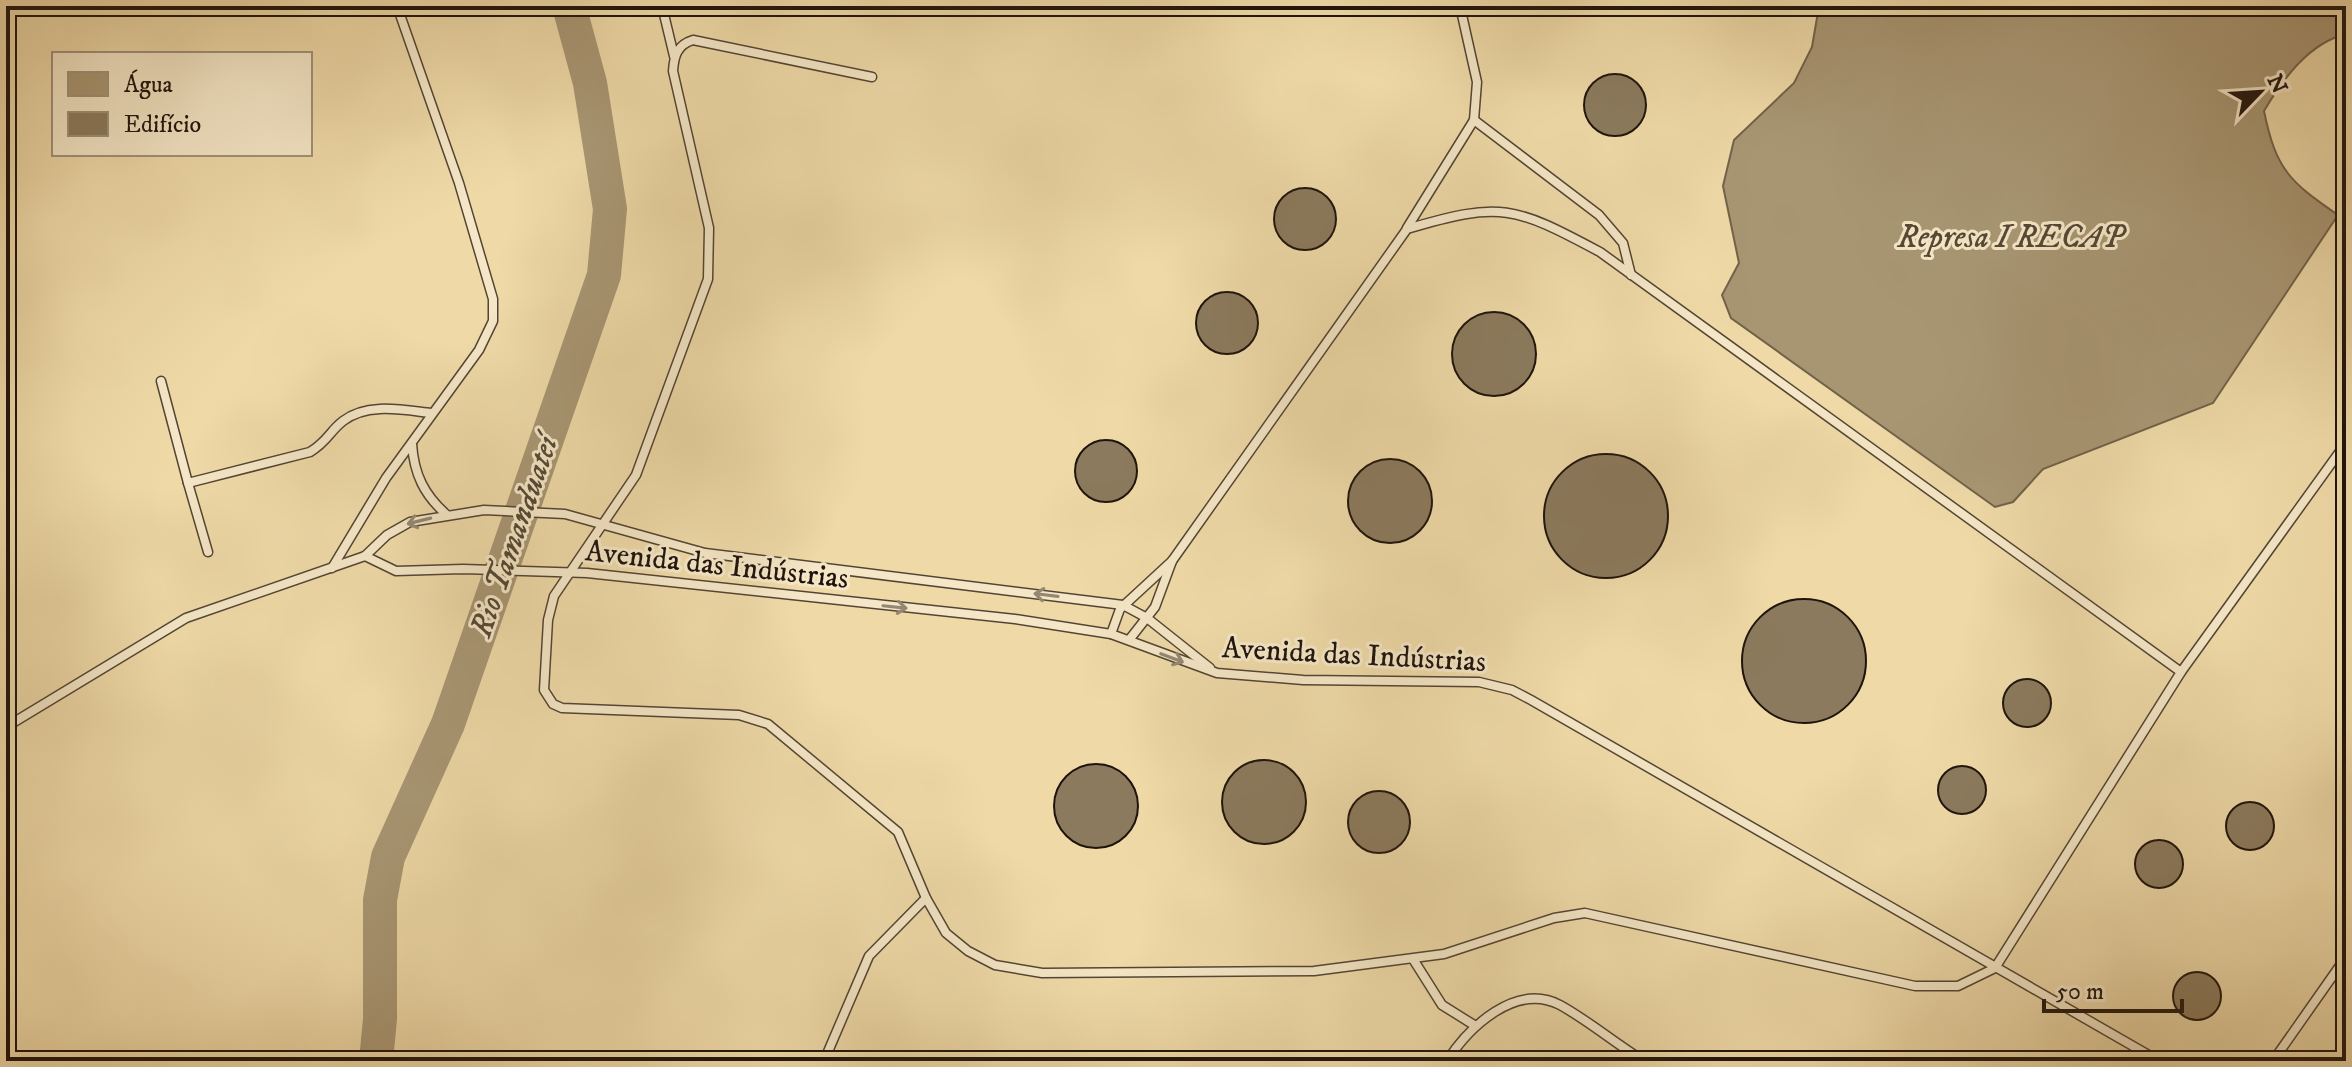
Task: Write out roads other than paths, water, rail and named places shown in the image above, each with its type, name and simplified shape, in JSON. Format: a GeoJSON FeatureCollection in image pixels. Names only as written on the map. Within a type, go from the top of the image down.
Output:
{"type":"FeatureCollection","features":[{"type":"Feature","properties":{"kind":"lane"},"geometry":{"type":"LineString","coordinates":[[332,568],[386,478],[479,350],[493,321],[493,299],[459,183],[397,6]]}},
{"type":"Feature","properties":{"kind":"lane"},"geometry":{"type":"LineString","coordinates":[[662,6],[674,56],[673,71],[709,228],[708,279],[636,475],[554,596],[548,620],[544,690],[553,704],[641,712],[739,715],[768,724],[898,832],[926,898],[946,933],[968,951],[995,965],[1042,973],[1314,971],[1444,954],[1554,918],[1585,913],[1915,986],[1958,986],[1995,968],[2181,672],[2346,443]]}},
{"type":"Feature","properties":{"kind":"lane"},"geometry":{"type":"LineString","coordinates":[[1111,634],[1123,605],[1172,561],[1407,229],[1474,120],[1477,82],[1460,6]]}},
{"type":"Feature","properties":{"kind":"lane"},"geometry":{"type":"LineString","coordinates":[[674,56],[679,47],[693,40],[872,77]]}},
{"type":"Feature","properties":{"kind":"lane"},"geometry":{"type":"LineString","coordinates":[[1474,120],[1599,215],[1623,243],[1631,275]]}},
{"type":"Feature","properties":{"kind":"lane"},"geometry":{"type":"LineString","coordinates":[[1407,229],[1468,211],[1505,211],[1540,220],[1600,252],[2181,672]]}},
{"type":"Feature","properties":{"kind":"lane"},"geometry":{"type":"LineString","coordinates":[[161,381],[208,552]]}},
{"type":"Feature","properties":{"kind":"lane"},"geometry":{"type":"LineString","coordinates":[[188,483],[310,452],[327,442],[344,420],[357,415],[388,407],[431,413]]}},
{"type":"Feature","properties":{"kind":"lane"},"geometry":{"type":"LineString","coordinates":[[412,443],[413,468],[432,501],[447,515]]}},
{"type":"Feature","properties":{"kind":"lane","name":"Avenida das Indústrias"},"geometry":{"type":"LineString","coordinates":[[6,727],[186,618],[365,556],[387,535],[410,522],[484,510],[565,514],[605,522],[705,553],[1123,605]]}},
{"type":"Feature","properties":{"kind":"lane","name":"Avenida das Indústrias"},"geometry":{"type":"LineString","coordinates":[[365,556],[396,571],[568,572],[1015,619],[1111,634],[1217,673],[1303,680],[1479,682],[1512,690],[2159,1061]]}},
{"type":"Feature","properties":{"kind":"lane"},"geometry":{"type":"LineString","coordinates":[[1129,640],[1157,602],[1172,561]]}},
{"type":"Feature","properties":{"kind":"lane"},"geometry":{"type":"LineString","coordinates":[[1123,605],[1147,618],[1217,673]]}},
{"type":"Feature","properties":{"kind":"lane"},"geometry":{"type":"LineString","coordinates":[[824,1061],[869,956],[926,898]]}},
{"type":"Feature","properties":{"kind":"lane"},"geometry":{"type":"LineString","coordinates":[[2273,1061],[2346,957]]}},
{"type":"Feature","properties":{"kind":"lane"},"geometry":{"type":"LineString","coordinates":[[1413,959],[1442,1005],[1474,1025]]}},
{"type":"Feature","properties":{"kind":"lane"},"geometry":{"type":"LineString","coordinates":[[1447,1061],[1474,1025],[1490,1011],[1530,1000],[1558,1004],[1644,1061]]}},
{"type":"Feature","properties":{"kind":"water"},"geometry":{"type":"Polygon","coordinates":[[[561,6],[579,6],[590,83],[561,6]]]}},
{"type":"Feature","properties":{"kind":"water","name":"Represa I RECAP"},"geometry":{"type":"Polygon","coordinates":[[[1819,6],[2346,6],[2346,34],[2320,45],[2298,64],[2264,111],[2274,148],[2288,173],[2308,193],[2338,215],[2213,403],[2043,469],[2013,502],[1995,507],[1731,318],[1722,295],[1739,263],[1723,186],[1734,140],[1794,83],[1812,47],[1819,6]]]}},
{"type":"Feature","properties":{"kind":"waterway","name":"Rio Tamanduateí"},"geometry":{"type":"LineString","coordinates":[[376,1061],[380,1019],[380,900],[388,857],[448,724],[604,275],[610,209],[590,83],[569,6]]}}]}
